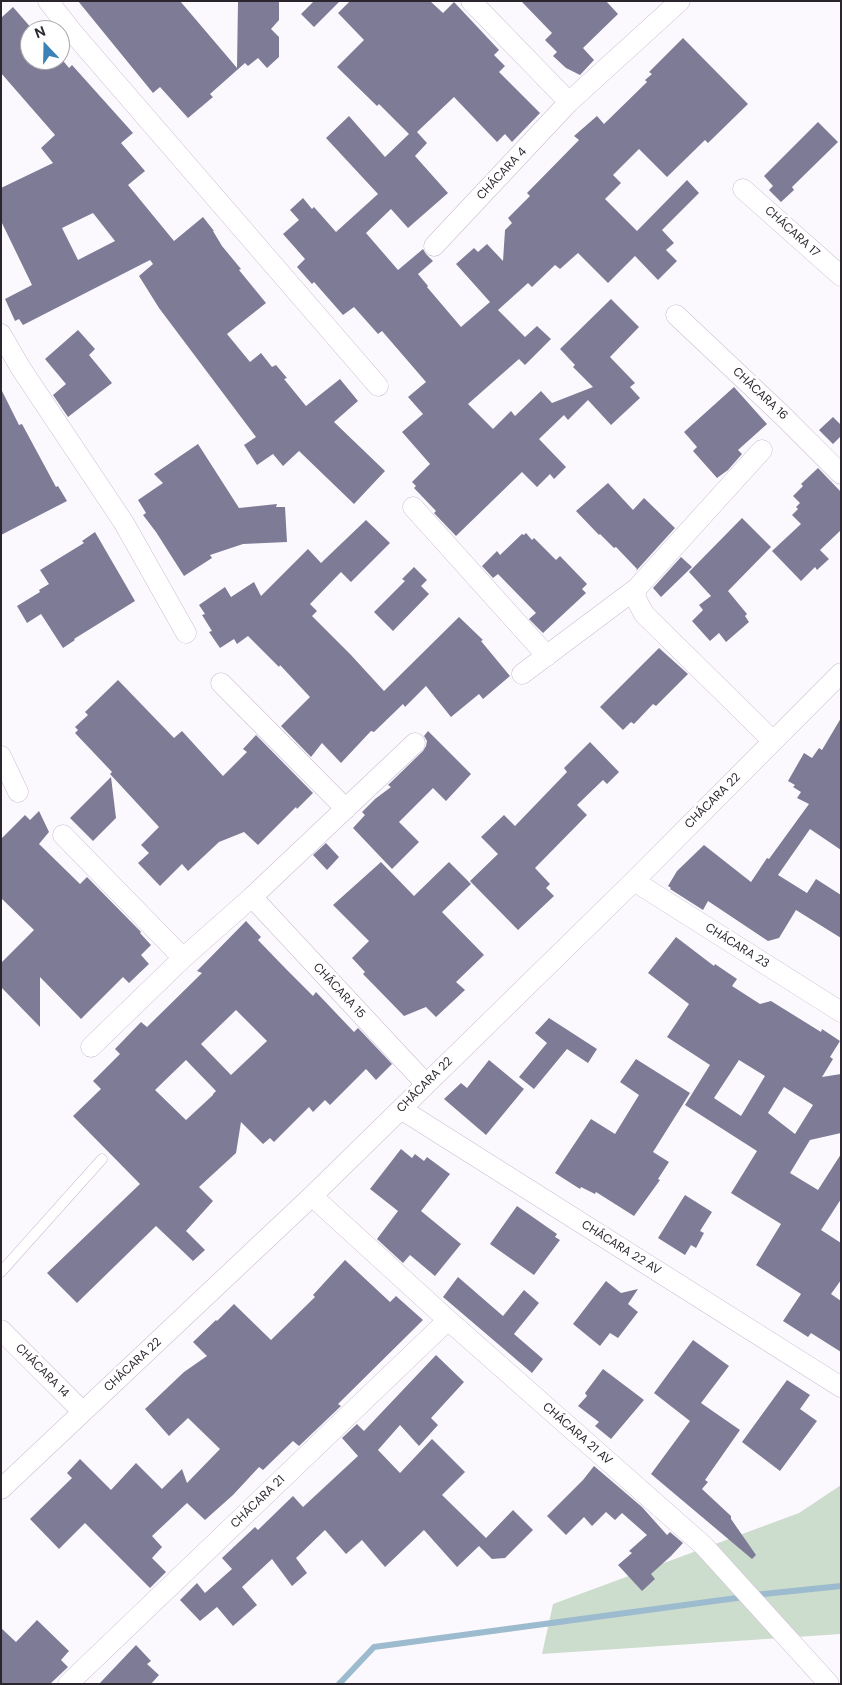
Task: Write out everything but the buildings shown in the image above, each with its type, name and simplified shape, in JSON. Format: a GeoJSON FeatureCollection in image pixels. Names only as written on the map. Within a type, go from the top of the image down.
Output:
{"type":"FeatureCollection","features":[{"type":"Feature","properties":{"kind":"street"},"geometry":{"type":"LineString","coordinates":[[48,1],[74,34],[378,386]]}},
{"type":"Feature","properties":{"kind":"street"},"geometry":{"type":"LineString","coordinates":[[471,1],[569,102]]}},
{"type":"Feature","properties":{"kind":"street","name":"CHÁCARA 4"},"geometry":{"type":"LineString","coordinates":[[434,246],[569,102],[680,1]]}},
{"type":"Feature","properties":{"kind":"street","name":"CHÁCARA 17"},"geometry":{"type":"LineString","coordinates":[[743,189],[841,276]]}},
{"type":"Feature","properties":{"kind":"street","name":"CHÁCARA 16"},"geometry":{"type":"LineString","coordinates":[[676,315],[782,415],[841,474]]}},
{"type":"Feature","properties":{"kind":"street"},"geometry":{"type":"LineString","coordinates":[[1,334],[20,367],[124,524],[186,633]]}},
{"type":"Feature","properties":{"kind":"street"},"geometry":{"type":"LineString","coordinates":[[522,674],[637,588],[762,450]]}},
{"type":"Feature","properties":{"kind":"street"},"geometry":{"type":"LineString","coordinates":[[413,506],[547,656]]}},
{"type":"Feature","properties":{"kind":"street"},"geometry":{"type":"LineString","coordinates":[[637,588],[635,596],[644,614],[773,741]]}},
{"type":"Feature","properties":{"kind":"street","name":"CHÁCARA 22"},"geometry":{"type":"LineString","coordinates":[[1,1489],[312,1196],[634,881],[841,674]]}},
{"type":"Feature","properties":{"kind":"street"},"geometry":{"type":"LineString","coordinates":[[221,683],[346,809]]}},
{"type":"Feature","properties":{"kind":"street"},"geometry":{"type":"LineString","coordinates":[[91,1046],[415,743]]}},
{"type":"Feature","properties":{"kind":"street"},"geometry":{"type":"LineString","coordinates":[[1,756],[18,792]]}},
{"type":"Feature","properties":{"kind":"street"},"geometry":{"type":"LineString","coordinates":[[63,835],[183,958]]}},
{"type":"Feature","properties":{"kind":"street","name":"CHÁCARA 23"},"geometry":{"type":"LineString","coordinates":[[634,881],[841,1012]]}},
{"type":"Feature","properties":{"kind":"street","name":"CHÁCARA 15"},"geometry":{"type":"LineString","coordinates":[[252,897],[426,1084]]}},
{"type":"Feature","properties":{"kind":"street","name":"CHÁCARA 22 AV"},"geometry":{"type":"LineString","coordinates":[[401,1109],[841,1387]]}},
{"type":"Feature","properties":{"kind":"street","name":"CHÁCARA 21 AV"},"geometry":{"type":"LineString","coordinates":[[312,1196],[448,1320],[704,1546],[829,1684]]}},
{"type":"Feature","properties":{"kind":"street","name":"CHÁCARA 21"},"geometry":{"type":"LineString","coordinates":[[68,1684],[448,1320]]}},
{"type":"Feature","properties":{"kind":"street","name":"CHÁCARA 14"},"geometry":{"type":"LineString","coordinates":[[1,1330],[83,1412]]}},
{"type":"Feature","properties":{"kind":"lane"},"geometry":{"type":"LineString","coordinates":[[1,1272],[102,1159]]}},
{"type":"Feature","properties":{"kind":"green space"},"geometry":{"type":"Polygon","coordinates":[[[841,1485],[841,1634],[542,1654],[553,1604],[799,1513],[841,1485]]]}},
{"type":"Feature","properties":{"kind":"waterway"},"geometry":{"type":"LineString","coordinates":[[754,1595],[841,1586]]}},
{"type":"Feature","properties":{"kind":"waterway"},"geometry":{"type":"LineString","coordinates":[[339,1684],[374,1647],[744,1597]]}}]}
